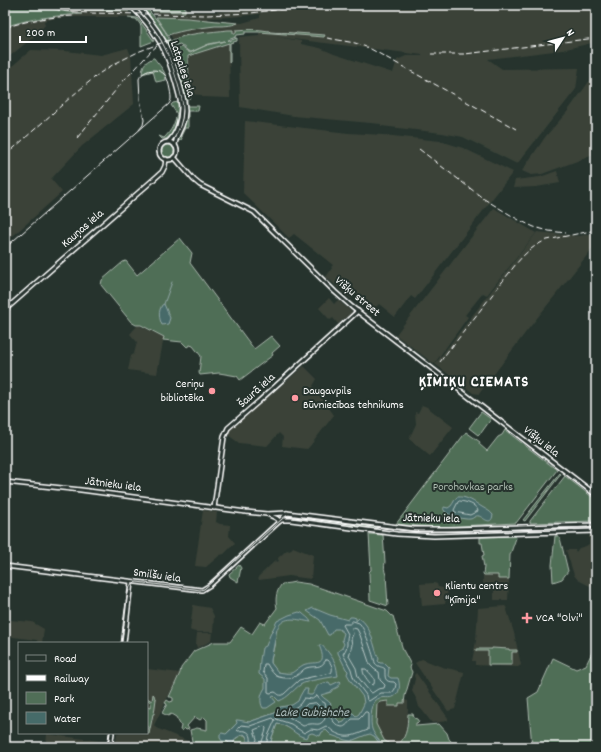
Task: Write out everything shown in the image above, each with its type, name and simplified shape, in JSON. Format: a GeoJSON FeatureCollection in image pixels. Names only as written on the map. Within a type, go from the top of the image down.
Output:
{"type":"FeatureCollection","features":[{"type":"Feature","properties":{"kind":"street","name":"Latgales iela"},"geometry":{"type":"LineString","coordinates":[[130,5],[149,25],[162,44],[180,97],[180,118],[173,136],[168,142]]}},
{"type":"Feature","properties":{"kind":"street","name":"Latgales iela"},"geometry":{"type":"LineString","coordinates":[[136,5],[151,22],[164,41],[172,59],[183,95],[185,108],[184,116],[175,146]]}},
{"type":"Feature","properties":{"kind":"street"},"geometry":{"type":"LineString","coordinates":[[168,142],[175,146],[177,152],[174,157],[166,159],[161,155],[160,149],[162,144],[168,142]]}},
{"type":"Feature","properties":{"kind":"street","name":"Višķu street"},"geometry":{"type":"LineString","coordinates":[[174,157],[200,185],[232,200],[258,215],[335,292],[596,496]]}},
{"type":"Feature","properties":{"kind":"street","name":"Kauņas iela"},"geometry":{"type":"LineString","coordinates":[[5,310],[162,172],[166,159]]}},
{"type":"Feature","properties":{"kind":"street","name":"Šaurā iela"},"geometry":{"type":"LineString","coordinates":[[214,508],[224,437],[228,428],[358,311]]}},
{"type":"Feature","properties":{"kind":"street","name":"Jātnieku iela"},"geometry":{"type":"LineString","coordinates":[[5,482],[267,514],[287,514],[430,530],[596,525]]}},
{"type":"Feature","properties":{"kind":"street","name":"Jātnieku iela"},"geometry":{"type":"LineString","coordinates":[[267,514],[281,521],[291,520],[398,534],[434,536],[596,531]]}},
{"type":"Feature","properties":{"kind":"street","name":"Smilšu iela"},"geometry":{"type":"LineString","coordinates":[[5,566],[204,590],[287,514]]}},
{"type":"Feature","properties":{"kind":"street"},"geometry":{"type":"LineString","coordinates":[[124,642],[131,582]]}},
{"type":"Feature","properties":{"kind":"street"},"geometry":{"type":"LineString","coordinates":[[110,747],[112,734]]}},
{"type":"Feature","properties":{"kind":"shaded area"},"geometry":{"type":"Polygon","coordinates":[[[43,5],[55,5],[83,10],[127,10],[133,17],[74,17],[56,18],[44,21],[45,25],[36,35],[5,60],[5,27],[37,19],[80,14],[61,11],[43,5]]]}},
{"type":"Feature","properties":{"kind":"shaded area"},"geometry":{"type":"Polygon","coordinates":[[[280,5],[596,5],[596,42],[562,50],[488,59],[502,69],[579,68],[576,89],[517,164],[463,137],[381,126],[381,124],[294,116],[240,107],[239,37],[259,35],[259,29],[237,30],[236,33],[228,30],[195,34],[173,40],[170,34],[180,31],[194,28],[234,25],[236,23],[187,18],[159,18],[152,11],[215,12],[256,9],[280,5]],[[260,14],[207,19],[242,23],[260,18],[260,14]],[[276,37],[301,41],[301,44],[320,48],[393,73],[397,60],[406,56],[423,56],[423,55],[276,37]]]}},
{"type":"Feature","properties":{"kind":"shaded area"},"geometry":{"type":"Polygon","coordinates":[[[229,43],[230,98],[202,97],[202,95],[189,94],[188,56],[229,43]]]}},
{"type":"Feature","properties":{"kind":"shaded area"},"geometry":{"type":"Polygon","coordinates":[[[128,48],[131,56],[134,104],[82,146],[51,179],[62,192],[5,243],[5,72],[31,50],[65,51],[101,55],[128,48]]]}},
{"type":"Feature","properties":{"kind":"shaded area"},"geometry":{"type":"Polygon","coordinates":[[[596,72],[596,154],[542,174],[531,175],[522,171],[546,136],[567,112],[596,72]]]}},
{"type":"Feature","properties":{"kind":"shaded area"},"geometry":{"type":"Polygon","coordinates":[[[245,121],[348,133],[440,141],[463,148],[513,172],[415,299],[411,296],[395,317],[379,304],[375,308],[355,294],[351,299],[326,277],[333,265],[294,234],[289,238],[243,193],[245,121]]]}},
{"type":"Feature","properties":{"kind":"shaded area"},"geometry":{"type":"Polygon","coordinates":[[[557,171],[560,183],[536,187],[513,188],[515,180],[540,177],[557,171]]]}},
{"type":"Feature","properties":{"kind":"shaded area"},"geometry":{"type":"Polygon","coordinates":[[[494,208],[536,233],[487,295],[483,293],[465,315],[468,317],[434,364],[396,335],[494,208]]]}},
{"type":"Feature","properties":{"kind":"shaded area"},"geometry":{"type":"Polygon","coordinates":[[[537,232],[579,236],[596,233],[596,244],[479,394],[473,393],[435,364],[537,232]]]}},
{"type":"Feature","properties":{"kind":"shaded area"},"geometry":{"type":"Polygon","coordinates":[[[329,298],[334,304],[338,300],[352,312],[338,324],[333,318],[330,320],[319,308],[329,298]]]}},
{"type":"Feature","properties":{"kind":"shaded area"},"geometry":{"type":"Polygon","coordinates":[[[138,325],[164,337],[157,374],[128,370],[131,356],[134,354],[137,342],[130,334],[138,325]]]}},
{"type":"Feature","properties":{"kind":"shaded area","name":"Daugavpils Būvniecības tehnikums"},"geometry":{"type":"Polygon","coordinates":[[[304,366],[317,379],[313,386],[334,415],[307,449],[282,446],[283,437],[279,433],[267,446],[239,443],[228,435],[231,429],[304,366]]]}},
{"type":"Feature","properties":{"kind":"shaded area"},"geometry":{"type":"Polygon","coordinates":[[[422,405],[427,407],[453,427],[430,456],[409,439],[416,424],[415,412],[418,413],[422,405]]]}},
{"type":"Feature","properties":{"kind":"shaded area"},"geometry":{"type":"Polygon","coordinates":[[[203,510],[217,512],[216,522],[230,525],[229,536],[235,543],[224,554],[220,555],[206,567],[195,566],[203,510]]]}},
{"type":"Feature","properties":{"kind":"shaded area"},"geometry":{"type":"Polygon","coordinates":[[[596,535],[596,589],[578,580],[574,575],[566,550],[575,550],[576,552],[579,548],[589,544],[589,536],[596,535]]]}},
{"type":"Feature","properties":{"kind":"shaded area"},"geometry":{"type":"Polygon","coordinates":[[[293,547],[313,555],[311,579],[289,576],[259,580],[258,577],[276,560],[277,562],[279,561],[278,558],[287,550],[290,551],[293,547]]]}},
{"type":"Feature","properties":{"kind":"shaded area"},"geometry":{"type":"Polygon","coordinates":[[[483,574],[499,575],[498,579],[509,579],[508,600],[494,600],[494,590],[483,589],[483,574]]]}},
{"type":"Feature","properties":{"kind":"shaded area"},"geometry":{"type":"Polygon","coordinates":[[[420,584],[437,584],[438,587],[448,589],[445,604],[422,606],[420,584]]]}},
{"type":"Feature","properties":{"kind":"shaded area"},"geometry":{"type":"Polygon","coordinates":[[[193,605],[210,608],[214,616],[213,632],[196,632],[190,630],[193,605]]]}},
{"type":"Feature","properties":{"kind":"shaded area"},"geometry":{"type":"Polygon","coordinates":[[[505,606],[514,633],[521,665],[518,667],[475,665],[475,661],[472,661],[476,641],[478,608],[505,606]]]}},
{"type":"Feature","properties":{"kind":"shaded area"},"geometry":{"type":"Polygon","coordinates":[[[9,611],[11,611],[10,620],[32,622],[44,629],[42,642],[5,636],[7,633],[9,611]]]}},
{"type":"Feature","properties":{"kind":"shaded area"},"geometry":{"type":"Polygon","coordinates":[[[197,633],[212,633],[211,641],[197,648],[197,633]]]}},
{"type":"Feature","properties":{"kind":"shaded area"},"geometry":{"type":"Polygon","coordinates":[[[422,659],[442,667],[464,672],[455,709],[448,711],[415,663],[422,659]]]}},
{"type":"Feature","properties":{"kind":"shaded area"},"geometry":{"type":"Polygon","coordinates":[[[148,669],[180,673],[154,725],[156,728],[188,741],[187,747],[115,747],[117,734],[148,734],[148,669]]]}},
{"type":"Feature","properties":{"kind":"shaded area"},"geometry":{"type":"Polygon","coordinates":[[[416,673],[448,718],[447,721],[432,723],[419,707],[412,691],[415,679],[414,675],[416,673]]]}},
{"type":"Feature","properties":{"kind":"shaded area"},"geometry":{"type":"Polygon","coordinates":[[[408,701],[408,710],[404,739],[399,744],[388,744],[384,740],[376,724],[377,704],[382,702],[408,701]]]}},
{"type":"Feature","properties":{"kind":"shaded area"},"geometry":{"type":"Polygon","coordinates":[[[47,734],[106,742],[105,747],[46,747],[47,734]]]}},
{"type":"Feature","properties":{"kind":"green space"},"geometry":{"type":"Polygon","coordinates":[[[5,5],[43,5],[61,11],[82,14],[33,19],[5,27],[5,5]]]}},
{"type":"Feature","properties":{"kind":"green space"},"geometry":{"type":"Polygon","coordinates":[[[55,5],[125,5],[129,11],[83,10],[55,5]]]}},
{"type":"Feature","properties":{"kind":"green space"},"geometry":{"type":"Polygon","coordinates":[[[138,5],[143,5],[157,20],[165,31],[174,50],[181,47],[190,53],[207,45],[225,41],[209,44],[191,52],[180,44],[173,46],[171,41],[184,36],[207,32],[233,30],[233,33],[236,33],[236,30],[252,29],[294,34],[325,35],[324,37],[245,32],[245,34],[237,35],[236,37],[228,40],[237,38],[237,41],[230,43],[229,63],[229,43],[188,56],[189,86],[187,88],[174,51],[188,94],[191,98],[187,99],[187,106],[199,106],[198,111],[188,111],[188,128],[185,128],[181,136],[182,139],[177,142],[186,119],[187,111],[181,80],[167,43],[168,42],[150,18],[151,17],[138,5]]]}},
{"type":"Feature","properties":{"kind":"green space"},"geometry":{"type":"Polygon","coordinates":[[[154,5],[185,5],[185,12],[152,11],[154,5]]]}},
{"type":"Feature","properties":{"kind":"green space"},"geometry":{"type":"Polygon","coordinates":[[[128,17],[137,18],[154,41],[141,46],[140,24],[136,19],[128,17]]]}},
{"type":"Feature","properties":{"kind":"green space"},"geometry":{"type":"Polygon","coordinates":[[[156,17],[187,18],[238,23],[191,29],[168,35],[156,17]]]}},
{"type":"Feature","properties":{"kind":"green space"},"geometry":{"type":"Polygon","coordinates":[[[153,58],[164,71],[166,80],[156,82],[153,71],[142,74],[144,64],[153,58]]]}},
{"type":"Feature","properties":{"kind":"green space"},"geometry":{"type":"Polygon","coordinates":[[[178,102],[177,117],[172,133],[166,139],[162,139],[159,136],[164,138],[169,132],[174,124],[177,114],[171,105],[178,102]]]}},
{"type":"Feature","properties":{"kind":"green space"},"geometry":{"type":"Polygon","coordinates":[[[166,145],[170,145],[174,151],[170,157],[166,157],[162,153],[162,149],[166,145]]]}},
{"type":"Feature","properties":{"kind":"green space"},"geometry":{"type":"Polygon","coordinates":[[[180,238],[192,253],[190,263],[254,349],[271,336],[280,346],[272,353],[273,355],[240,380],[237,376],[219,373],[200,375],[201,356],[193,346],[190,345],[187,347],[182,342],[163,340],[164,337],[141,325],[136,325],[131,322],[101,285],[102,280],[126,261],[137,275],[180,238]]]}},
{"type":"Feature","properties":{"kind":"green space"},"geometry":{"type":"Polygon","coordinates":[[[481,412],[491,419],[478,435],[469,428],[481,412]]]}},
{"type":"Feature","properties":{"kind":"green space","name":"Porohovkas parks"},"geometry":{"type":"Polygon","coordinates":[[[505,430],[557,470],[516,523],[439,527],[396,524],[466,432],[480,442],[479,444],[487,451],[505,430]]]}},
{"type":"Feature","properties":{"kind":"green space"},"geometry":{"type":"Polygon","coordinates":[[[560,473],[561,474],[525,521],[523,520],[560,473]]]}},
{"type":"Feature","properties":{"kind":"green space"},"geometry":{"type":"Polygon","coordinates":[[[565,476],[596,500],[596,521],[530,523],[530,521],[565,476]]]}},
{"type":"Feature","properties":{"kind":"green space"},"geometry":{"type":"Polygon","coordinates":[[[287,515],[377,526],[377,529],[286,519],[287,515]]]}},
{"type":"Feature","properties":{"kind":"green space"},"geometry":{"type":"Polygon","coordinates":[[[369,534],[383,535],[384,568],[386,575],[388,606],[370,600],[369,572],[371,570],[369,534]]]}},
{"type":"Feature","properties":{"kind":"green space"},"geometry":{"type":"Polygon","coordinates":[[[515,536],[516,538],[510,555],[509,579],[498,579],[498,575],[484,575],[482,556],[484,555],[482,543],[480,543],[480,537],[515,536]]]}},
{"type":"Feature","properties":{"kind":"green space"},"geometry":{"type":"Polygon","coordinates":[[[555,536],[560,538],[568,571],[562,579],[553,582],[552,565],[555,536]]]}},
{"type":"Feature","properties":{"kind":"green space"},"geometry":{"type":"Polygon","coordinates":[[[239,565],[241,568],[238,582],[230,577],[229,574],[239,565]]]}},
{"type":"Feature","properties":{"kind":"green space"},"geometry":{"type":"Polygon","coordinates":[[[295,582],[309,584],[387,611],[393,616],[403,650],[411,665],[410,668],[412,672],[404,703],[399,703],[399,706],[388,706],[388,701],[377,704],[376,724],[384,740],[391,744],[399,744],[406,733],[408,714],[413,714],[414,718],[419,722],[416,723],[416,726],[439,724],[456,747],[270,747],[277,724],[288,727],[303,737],[280,707],[275,713],[249,722],[237,723],[226,734],[225,741],[230,744],[239,736],[245,735],[248,740],[247,747],[195,747],[196,745],[192,741],[190,730],[197,728],[207,730],[207,720],[204,717],[200,720],[195,717],[187,726],[189,729],[186,730],[184,728],[182,731],[180,730],[181,726],[176,717],[171,714],[168,716],[162,713],[167,704],[165,703],[167,700],[170,702],[173,701],[173,698],[169,697],[181,668],[194,651],[214,642],[230,642],[241,627],[252,634],[260,622],[265,624],[277,608],[276,596],[282,584],[295,582]],[[272,629],[264,703],[292,674],[281,673],[279,675],[271,663],[276,637],[272,629]]]}},
{"type":"Feature","properties":{"kind":"green space"},"geometry":{"type":"Polygon","coordinates":[[[596,644],[596,747],[532,747],[528,698],[538,692],[553,658],[576,669],[586,665],[596,644]]]}},
{"type":"Feature","properties":{"kind":"green space"},"geometry":{"type":"Polygon","coordinates":[[[492,648],[517,650],[517,652],[512,652],[512,665],[488,665],[488,651],[476,651],[476,649],[492,648]]]}},
{"type":"Feature","properties":{"kind":"green space"},"geometry":{"type":"Polygon","coordinates":[[[153,694],[156,699],[149,734],[148,706],[151,707],[151,704],[148,699],[152,701],[153,694]]]}},
{"type":"Feature","properties":{"kind":"water"},"geometry":{"type":"Polygon","coordinates":[[[164,304],[170,318],[168,324],[162,325],[159,313],[162,305],[164,304]]]}},
{"type":"Feature","properties":{"kind":"water"},"geometry":{"type":"Polygon","coordinates":[[[457,497],[467,498],[491,512],[493,515],[492,519],[489,521],[478,516],[471,519],[464,519],[445,512],[444,507],[450,507],[457,497]]]}},
{"type":"Feature","properties":{"kind":"water","name":"Lake Gubishche"},"geometry":{"type":"Polygon","coordinates":[[[313,608],[348,620],[350,617],[356,618],[356,621],[359,618],[367,626],[372,637],[379,659],[378,661],[380,663],[384,663],[389,668],[388,676],[391,678],[398,678],[399,691],[396,696],[377,699],[372,710],[372,729],[385,747],[382,747],[374,736],[370,734],[351,741],[331,735],[326,730],[322,732],[320,736],[312,733],[309,734],[307,738],[285,726],[277,724],[270,747],[247,747],[247,738],[244,734],[236,738],[233,744],[230,744],[227,741],[222,741],[220,734],[226,734],[237,723],[236,720],[249,722],[275,713],[280,707],[292,705],[298,701],[304,689],[308,689],[307,694],[312,695],[319,685],[329,682],[331,685],[340,681],[341,682],[338,687],[331,692],[321,695],[331,704],[329,707],[332,714],[341,723],[344,722],[350,713],[353,713],[356,716],[359,714],[364,704],[363,697],[347,674],[348,671],[338,653],[344,644],[342,640],[344,633],[339,629],[334,629],[330,635],[328,635],[320,620],[307,611],[313,608]]]}},
{"type":"Feature","properties":{"kind":"water","name":"Lake Gubishche"},"geometry":{"type":"Polygon","coordinates":[[[299,612],[311,622],[292,619],[283,621],[280,624],[277,629],[271,663],[278,672],[292,673],[303,665],[321,661],[322,653],[319,645],[321,645],[327,650],[334,661],[338,676],[303,683],[279,701],[274,696],[272,697],[276,702],[267,708],[263,708],[261,698],[262,692],[265,688],[265,679],[259,674],[262,648],[266,646],[277,621],[299,612]]]}},
{"type":"Feature","properties":{"kind":"waterway"},"geometry":{"type":"LineString","coordinates":[[164,304],[172,282]]}},
{"type":"Feature","properties":{"kind":"tram line"},"geometry":{"type":"LineString","coordinates":[[5,248],[169,104],[171,101],[170,89],[164,74],[161,72],[150,70],[143,73],[139,79],[140,99],[144,120],[143,125],[139,130]]}},
{"type":"Feature","properties":{"kind":"tram line"},"geometry":{"type":"LineString","coordinates":[[121,642],[126,603],[132,583],[137,582],[200,590],[204,589],[286,516],[399,530],[428,532],[596,527]]}},
{"type":"Feature","properties":{"kind":"tram line"},"geometry":{"type":"LineString","coordinates":[[107,747],[109,734]]}},
{"type":"Feature","properties":{"kind":"railway"},"geometry":{"type":"LineString","coordinates":[[46,5],[66,11],[88,13],[207,15],[251,13],[315,5]]}},
{"type":"Feature","properties":{"kind":"railway"},"geometry":{"type":"LineString","coordinates":[[5,28],[39,19],[74,16]]}},
{"type":"Feature","properties":{"kind":"railway"},"geometry":{"type":"LineString","coordinates":[[327,38],[355,43],[369,48],[516,129]]}},
{"type":"Feature","properties":{"kind":"railway"},"geometry":{"type":"LineString","coordinates":[[431,54],[465,54],[596,38]]}},
{"type":"Feature","properties":{"kind":"railway"},"geometry":{"type":"LineString","coordinates":[[5,156],[100,73],[140,51],[172,39]]}},
{"type":"Feature","properties":{"kind":"railway"},"geometry":{"type":"LineString","coordinates":[[77,138],[124,80],[157,46]]}},
{"type":"Feature","properties":{"kind":"railway"},"geometry":{"type":"LineString","coordinates":[[419,149],[484,199],[519,220],[534,227],[566,233]]}},
{"type":"Feature","properties":{"kind":"railway"},"geometry":{"type":"LineString","coordinates":[[451,348],[516,264],[530,250],[547,240],[596,230]]}},
{"type":"Feature","properties":{"kind":"railway"},"geometry":{"type":"LineString","coordinates":[[440,362],[453,344]]}},
{"type":"Feature","properties":{"kind":"place","name":"Ceriņu bibliotēka"},"geometry":{"type":"Point","coordinates":[212,391]}},
{"type":"Feature","properties":{"kind":"place","name":"Daugavpils Būvniecības tehnikums"},"geometry":{"type":"Point","coordinates":[295,398]}},
{"type":"Feature","properties":{"kind":"place","name":"Klientu centrs \"Ķīmija\""},"geometry":{"type":"Point","coordinates":[437,593]}},
{"type":"Feature","properties":{"kind":"place","name":"VCA \"Olvi\""},"geometry":{"type":"Point","coordinates":[527,618]}},
{"type":"Feature","properties":{"kind":"district","name":"ĶĪMIĶU CIEMATS"},"geometry":{"type":"Point","coordinates":[474,382]}}]}
